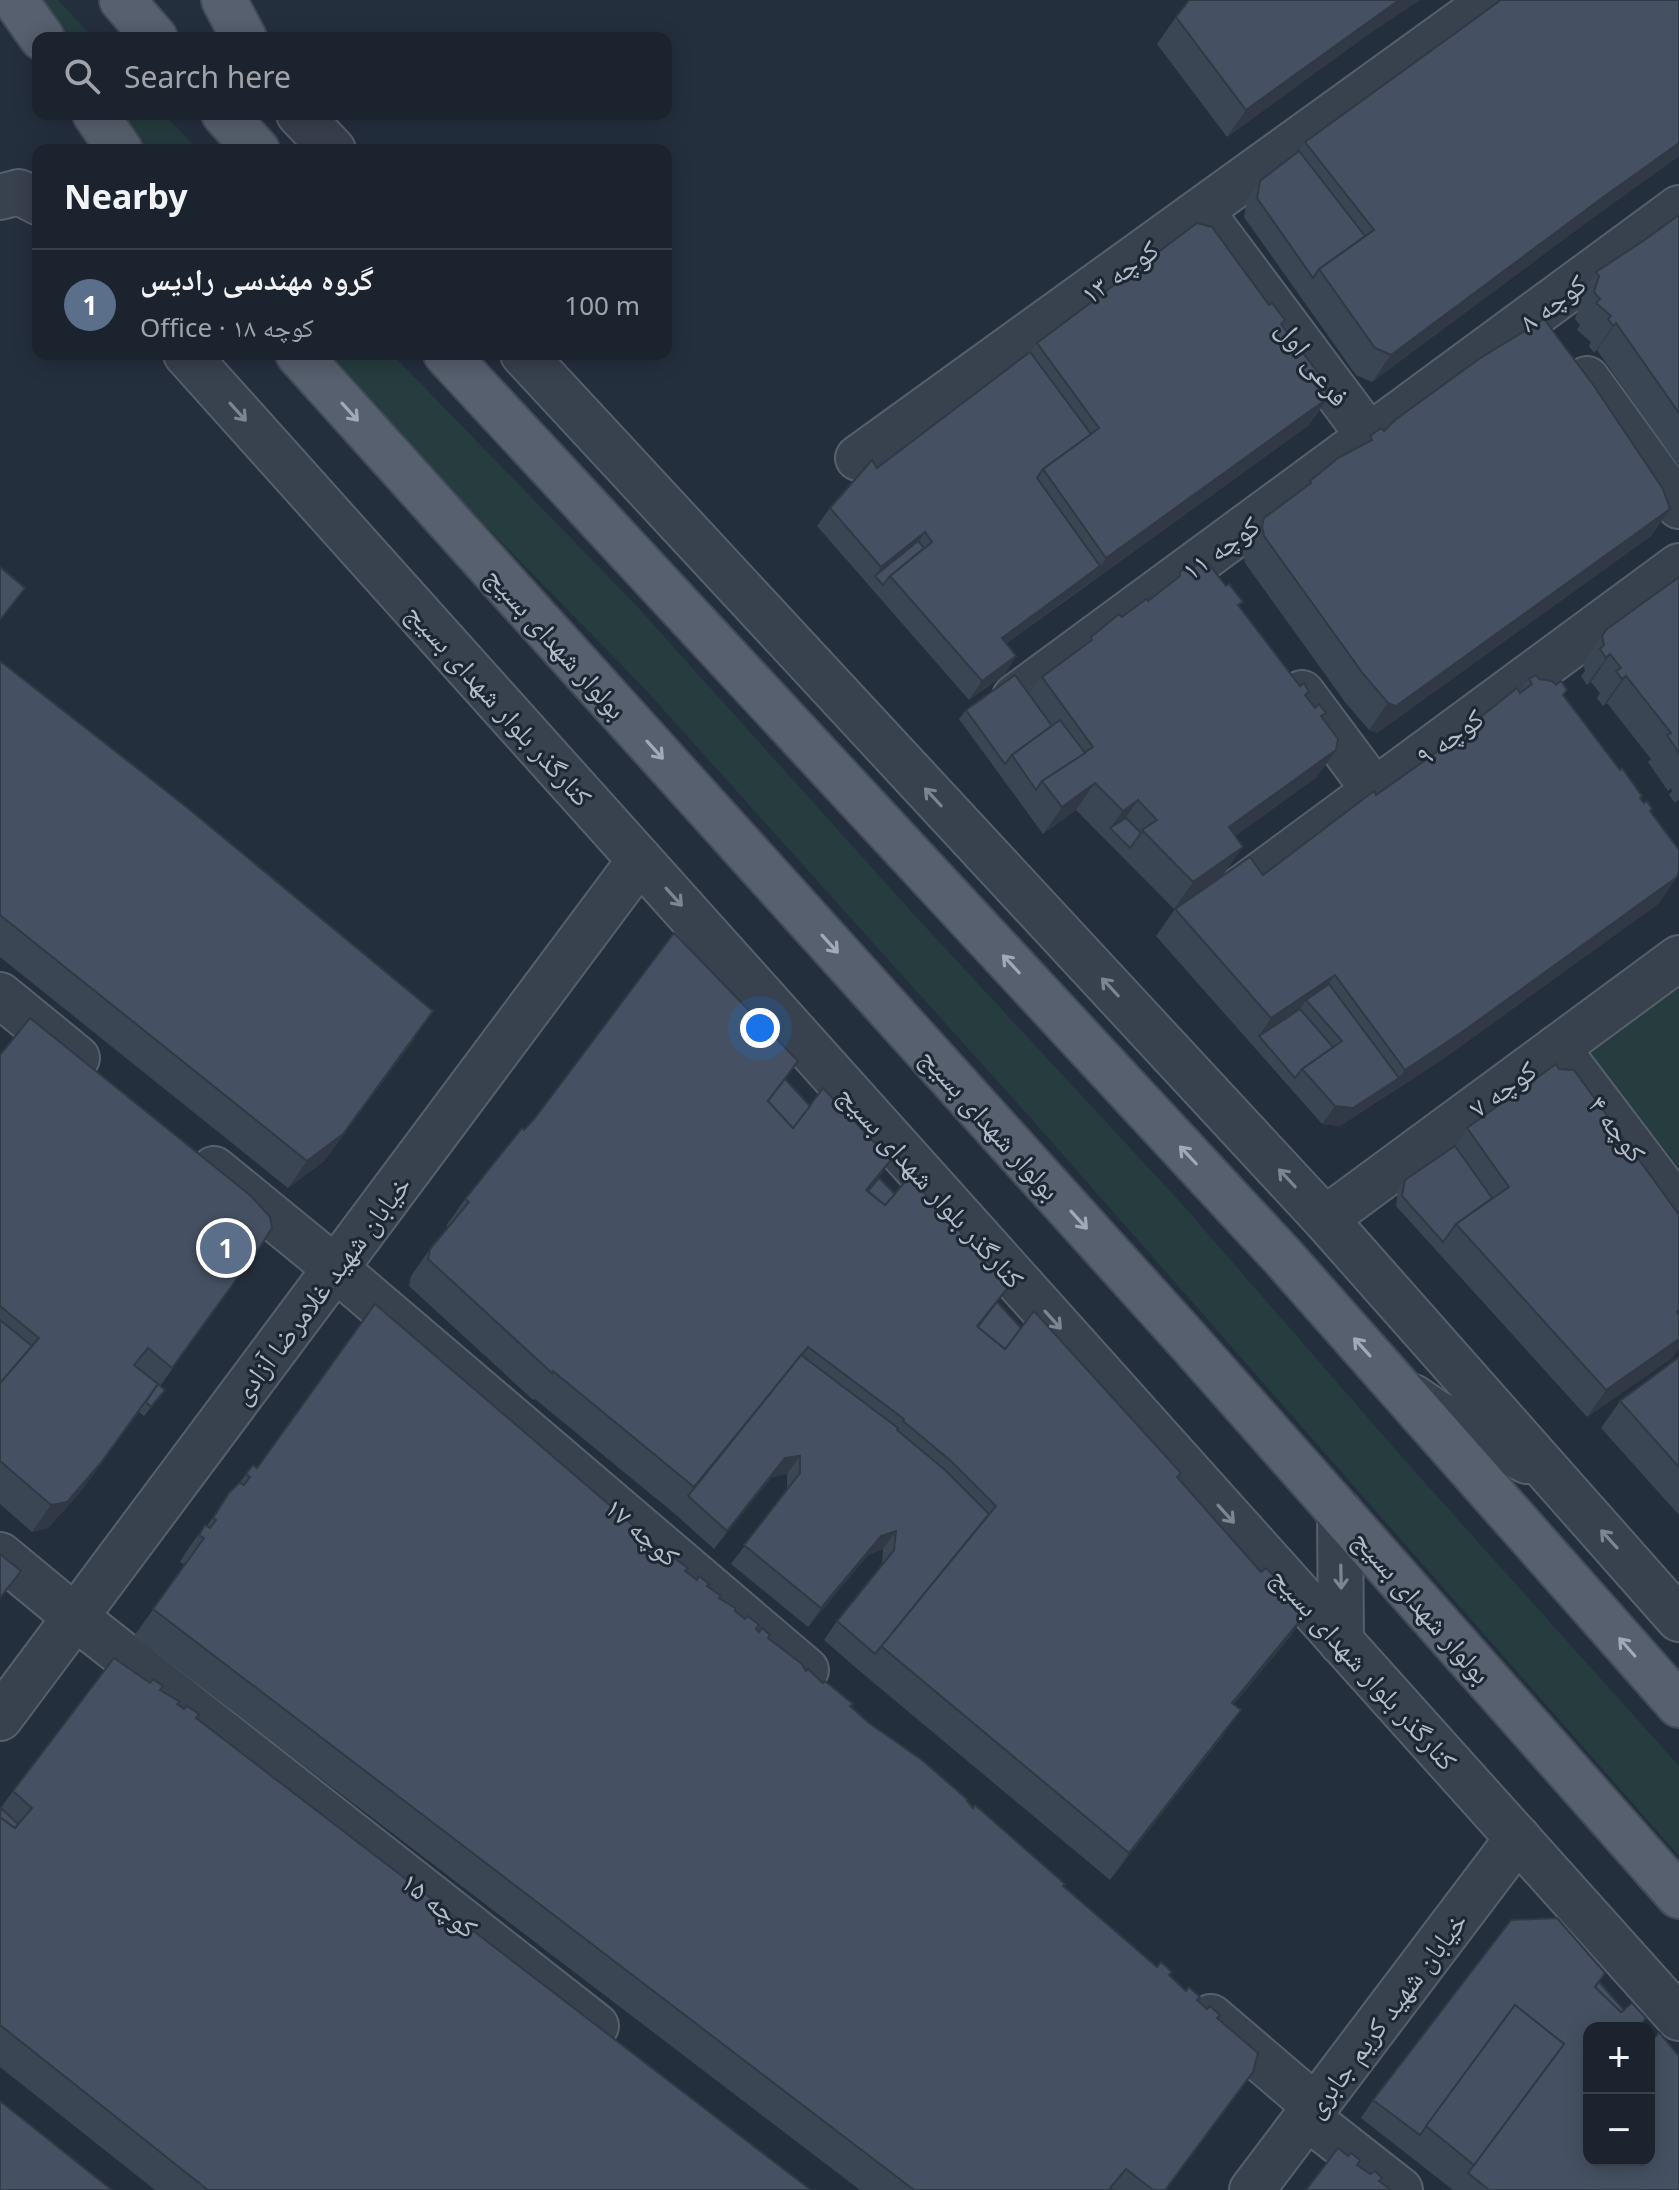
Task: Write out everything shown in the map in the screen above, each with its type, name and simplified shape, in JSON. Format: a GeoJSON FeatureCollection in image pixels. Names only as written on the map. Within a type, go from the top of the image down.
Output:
{"type":"FeatureCollection","features":[{"type":"Feature","properties":{"kind":"main road"},"geometry":{"type":"LineString","coordinates":[[15,0],[38,32]]}},
{"type":"Feature","properties":{"kind":"main road"},"geometry":{"type":"LineString","coordinates":[[122,0],[150,32]]}},
{"type":"Feature","properties":{"kind":"main road"},"geometry":{"type":"LineString","coordinates":[[224,0],[241,32]]}},
{"type":"Feature","properties":{"kind":"main road"},"geometry":{"type":"LineString","coordinates":[[99,120],[116,144]]}},
{"type":"Feature","properties":{"kind":"main road"},"geometry":{"type":"LineString","coordinates":[[230,120],[252,144]]}},
{"type":"Feature","properties":{"kind":"main road","name":"بولوار شهدای بسیج"},"geometry":{"type":"LineString","coordinates":[[303,360],[1340,1512],[1679,1896]]}},
{"type":"Feature","properties":{"kind":"main road"},"geometry":{"type":"LineString","coordinates":[[452,360],[1284,1258],[1679,1705]]}},
{"type":"Feature","properties":{"kind":"street","name":"کوچه ۱۳"},"geometry":{"type":"LineString","coordinates":[[858,458],[1492,0]]}},
{"type":"Feature","properties":{"kind":"street"},"geometry":{"type":"LineString","coordinates":[[305,120],[327,144]]}},
{"type":"Feature","properties":{"kind":"street"},"geometry":{"type":"LineString","coordinates":[[0,197],[19,192],[32,199]]}},
{"type":"Feature","properties":{"kind":"street","name":"کوچه ۸"},"geometry":{"type":"LineString","coordinates":[[1424,396],[1553,334],[1679,208]]}},
{"type":"Feature","properties":{"kind":"street","name":"فرعی اول"},"geometry":{"type":"LineString","coordinates":[[1201,211],[1369,436]]}},
{"type":"Feature","properties":{"kind":"street"},"geometry":{"type":"LineString","coordinates":[[1553,334],[1679,506]]}},
{"type":"Feature","properties":{"kind":"street","name":"کنارگذر بلوار شهدای بسیج"},"geometry":{"type":"LineString","coordinates":[[191,360],[1679,2018]]}},
{"type":"Feature","properties":{"kind":"street"},"geometry":{"type":"LineString","coordinates":[[529,360],[1325,1219],[1679,1619]]}},
{"type":"Feature","properties":{"kind":"street","name":"کوچه ۱۱"},"geometry":{"type":"LineString","coordinates":[[1015,697],[1424,396]]}},
{"type":"Feature","properties":{"kind":"street"},"geometry":{"type":"LineString","coordinates":[[603,440],[616,500],[634,556]]}},
{"type":"Feature","properties":{"kind":"street"},"geometry":{"type":"LineString","coordinates":[[1202,560],[1229,596]]}},
{"type":"Feature","properties":{"kind":"street","name":"کوچه ۹"},"geometry":{"type":"LineString","coordinates":[[1233,895],[1375,791],[1547,684],[1672,571]]}},
{"type":"Feature","properties":{"kind":"street"},"geometry":{"type":"LineString","coordinates":[[1275,657],[1375,791]]}},
{"type":"Feature","properties":{"kind":"street","name":"خیابان شهید غلامرضا آزادی"},"geometry":{"type":"LineString","coordinates":[[0,1718],[640,860]]}},
{"type":"Feature","properties":{"kind":"street","name":"کوچه ۷"},"geometry":{"type":"LineString","coordinates":[[1325,1219],[1679,958]]}},
{"type":"Feature","properties":{"kind":"street"},"geometry":{"type":"LineString","coordinates":[[0,995],[108,1083]]}},
{"type":"Feature","properties":{"kind":"street","name":"کوچه ۴"},"geometry":{"type":"LineString","coordinates":[[1557,1048],[1679,1209]]}},
{"type":"Feature","properties":{"kind":"street","name":"کوچه ۱۷"},"geometry":{"type":"LineString","coordinates":[[180,1141],[335,1268],[831,1692]]}},
{"type":"Feature","properties":{"kind":"street"},"geometry":{"type":"LineString","coordinates":[[1396,1385],[1435,1412],[1550,1473]]}},
{"type":"Feature","properties":{"kind":"street"},"geometry":{"type":"LineString","coordinates":[[1340,1512],[1341,1642]]}},
{"type":"Feature","properties":{"kind":"street","name":"کوچه ۱۵"},"geometry":{"type":"LineString","coordinates":[[0,1555],[632,2054]]}},
{"type":"Feature","properties":{"kind":"street","name":"خیابان شهید کریم جابری"},"geometry":{"type":"LineString","coordinates":[[1252,2190],[1518,1838]]}},
{"type":"Feature","properties":{"kind":"street"},"geometry":{"type":"LineString","coordinates":[[1182,1992],[1400,2190]]}},
{"type":"Feature","properties":{"kind":"green space"},"geometry":{"type":"Polygon","coordinates":[[[41,0],[58,0],[87,32],[65,32],[41,0]]]}},
{"type":"Feature","properties":{"kind":"green space"},"geometry":{"type":"Polygon","coordinates":[[[123,120],[170,120],[192,144],[140,144],[123,120]]]}},
{"type":"Feature","properties":{"kind":"green space"},"geometry":{"type":"Polygon","coordinates":[[[324,360],[398,360],[634,603],[918,919],[1181,1203],[1401,1456],[1679,1766],[1679,1856],[1036,1124],[644,688],[324,360]]]}},
{"type":"Feature","properties":{"kind":"green space"},"geometry":{"type":"Polygon","coordinates":[[[1679,970],[1679,1167],[1578,1043],[1679,970]]]}},
{"type":"Feature","properties":{"kind":"building"},"geometry":{"type":"Polygon","coordinates":[[[1189,0],[1399,0],[1246,110],[1176,17],[1189,0]]]}},
{"type":"Feature","properties":{"kind":"building"},"geometry":{"type":"Polygon","coordinates":[[[1501,0],[1679,0],[1679,143],[1391,355],[1375,348],[1319,269],[1374,230],[1305,142],[1501,0]]]}},
{"type":"Feature","properties":{"kind":"building"},"geometry":{"type":"Polygon","coordinates":[[[1299,151],[1365,236],[1319,269],[1313,278],[1257,198],[1260,181],[1299,151]]]}},
{"type":"Feature","properties":{"kind":"building"},"geometry":{"type":"Polygon","coordinates":[[[1679,215],[1679,413],[1616,323],[1613,326],[1608,319],[1611,316],[1596,303],[1600,299],[1594,292],[1599,276],[1596,272],[1679,215]]]}},
{"type":"Feature","properties":{"kind":"building"},"geometry":{"type":"Polygon","coordinates":[[[1197,223],[1212,227],[1269,305],[1272,303],[1285,320],[1281,324],[1322,378],[1328,398],[1106,558],[1043,469],[1099,428],[1037,343],[1197,223]]]}},
{"type":"Feature","properties":{"kind":"building"},"geometry":{"type":"Polygon","coordinates":[[[1544,319],[1594,386],[1663,489],[1670,509],[1396,706],[1388,703],[1364,675],[1264,536],[1264,518],[1311,483],[1338,458],[1372,440],[1370,436],[1381,428],[1384,431],[1479,359],[1544,319]]]}},
{"type":"Feature","properties":{"kind":"building"},"geometry":{"type":"Polygon","coordinates":[[[1030,352],[1091,434],[1043,469],[1037,478],[1100,566],[1002,638],[1016,656],[982,681],[890,576],[932,542],[925,532],[881,567],[830,508],[872,460],[877,468],[1030,352]]]}},
{"type":"Feature","properties":{"kind":"building"},"geometry":{"type":"Polygon","coordinates":[[[918,541],[924,548],[883,585],[875,576],[918,541]]]}},
{"type":"Feature","properties":{"kind":"building"},"geometry":{"type":"Polygon","coordinates":[[[1200,562],[1208,563],[1226,586],[1229,584],[1243,602],[1238,605],[1300,686],[1304,683],[1309,692],[1305,695],[1315,708],[1319,704],[1326,713],[1321,716],[1338,739],[1336,750],[1229,827],[1243,847],[1193,882],[1142,830],[1157,820],[1138,800],[1123,811],[1095,783],[1062,807],[1042,781],[1093,747],[1042,677],[1092,640],[1091,637],[1119,614],[1122,617],[1146,599],[1148,601],[1180,576],[1180,572],[1186,568],[1189,571],[1200,562]]]}},
{"type":"Feature","properties":{"kind":"building"},"geometry":{"type":"Polygon","coordinates":[[[0,567],[25,588],[0,620],[0,567]]]}},
{"type":"Feature","properties":{"kind":"building"},"geometry":{"type":"Polygon","coordinates":[[[1679,577],[1679,753],[1667,735],[1671,733],[1626,676],[1622,679],[1616,671],[1621,668],[1610,654],[1606,658],[1600,649],[1604,645],[1602,636],[1607,629],[1679,577]]]}},
{"type":"Feature","properties":{"kind":"building"},"geometry":{"type":"Polygon","coordinates":[[[0,661],[184,805],[433,1011],[343,1134],[307,1161],[0,915],[0,661]]]}},
{"type":"Feature","properties":{"kind":"building"},"geometry":{"type":"Polygon","coordinates":[[[1015,675],[1052,726],[1012,755],[1005,764],[966,710],[1015,675]]]}},
{"type":"Feature","properties":{"kind":"building"},"geometry":{"type":"Polygon","coordinates":[[[1536,675],[1556,685],[1561,681],[1567,690],[1563,695],[1620,770],[1622,768],[1642,796],[1640,798],[1644,803],[1647,801],[1652,809],[1650,811],[1679,850],[1677,877],[1405,1070],[1335,975],[1271,1018],[1175,909],[1250,857],[1263,875],[1374,791],[1376,795],[1434,754],[1517,688],[1520,693],[1532,684],[1529,679],[1536,675]]]}},
{"type":"Feature","properties":{"kind":"building"},"geometry":{"type":"Polygon","coordinates":[[[1060,720],[1085,753],[1042,781],[1036,790],[1012,755],[1060,720]]]}},
{"type":"Feature","properties":{"kind":"building"},"geometry":{"type":"Polygon","coordinates":[[[1126,818],[1141,833],[1130,848],[1110,828],[1126,818]]]}},
{"type":"Feature","properties":{"kind":"building"},"geometry":{"type":"Polygon","coordinates":[[[674,933],[798,1061],[768,1101],[793,1128],[823,1088],[891,1160],[866,1190],[885,1205],[909,1177],[1010,1285],[977,1326],[1005,1349],[1034,1311],[1181,1473],[1177,1477],[1261,1572],[1266,1568],[1308,1611],[1232,1703],[1241,1710],[1129,1853],[881,1646],[996,1506],[904,1419],[808,1347],[694,1487],[552,1373],[428,1259],[430,1249],[469,1202],[465,1199],[522,1128],[524,1130],[534,1119],[674,933]]]}},
{"type":"Feature","properties":{"kind":"building"},"geometry":{"type":"Polygon","coordinates":[[[1329,984],[1399,1078],[1353,1108],[1335,1106],[1302,1069],[1342,1041],[1306,1000],[1329,984]]]}},
{"type":"Feature","properties":{"kind":"building"},"geometry":{"type":"Polygon","coordinates":[[[1300,1009],[1333,1047],[1302,1069],[1295,1078],[1259,1036],[1300,1009]]]}},
{"type":"Feature","properties":{"kind":"building"},"geometry":{"type":"Polygon","coordinates":[[[30,1018],[251,1196],[270,1217],[272,1228],[172,1368],[148,1348],[134,1365],[158,1384],[100,1464],[67,1502],[51,1505],[0,1461],[0,1383],[39,1338],[0,1306],[0,1055],[30,1018]]]}},
{"type":"Feature","properties":{"kind":"building"},"geometry":{"type":"Polygon","coordinates":[[[1556,1064],[1559,1069],[1574,1070],[1679,1215],[1679,1339],[1606,1390],[1456,1224],[1509,1187],[1467,1128],[1556,1064]]]}},
{"type":"Feature","properties":{"kind":"building"},"geometry":{"type":"Polygon","coordinates":[[[785,1079],[810,1106],[793,1128],[768,1101],[785,1079]]]}},
{"type":"Feature","properties":{"kind":"building"},"geometry":{"type":"Polygon","coordinates":[[[1455,1146],[1492,1198],[1456,1224],[1443,1242],[1402,1196],[1405,1180],[1455,1146]]]}},
{"type":"Feature","properties":{"kind":"building"},"geometry":{"type":"Polygon","coordinates":[[[879,1178],[895,1194],[885,1205],[868,1191],[879,1178]]]}},
{"type":"Feature","properties":{"kind":"building"},"geometry":{"type":"Polygon","coordinates":[[[997,1302],[1021,1328],[1005,1349],[978,1327],[997,1302]]]}},
{"type":"Feature","properties":{"kind":"building"},"geometry":{"type":"Polygon","coordinates":[[[375,1304],[655,1544],[688,1568],[685,1571],[697,1580],[699,1576],[721,1596],[719,1598],[745,1619],[748,1616],[759,1625],[756,1629],[759,1632],[762,1628],[770,1635],[768,1638],[802,1664],[806,1671],[808,1669],[853,1704],[850,1706],[869,1723],[922,1760],[1157,1967],[1161,1962],[1172,1972],[1169,1975],[1186,1991],[1189,1987],[1200,1997],[1197,2000],[1207,2009],[1210,2006],[1220,2015],[1217,2018],[1258,2053],[1253,2072],[1165,2190],[1153,2190],[1126,2169],[1110,2188],[1113,2190],[914,2190],[153,1609],[204,1538],[199,1535],[205,1525],[210,1528],[229,1493],[240,1482],[244,1485],[250,1477],[246,1474],[253,1465],[257,1468],[375,1304]]]}},
{"type":"Feature","properties":{"kind":"building"},"geometry":{"type":"Polygon","coordinates":[[[0,1320],[32,1346],[0,1383],[0,1320]]]}},
{"type":"Feature","properties":{"kind":"building"},"geometry":{"type":"Polygon","coordinates":[[[801,1355],[898,1428],[989,1514],[875,1654],[837,1621],[894,1550],[896,1531],[881,1536],[821,1608],[744,1545],[800,1473],[800,1456],[785,1458],[727,1531],[688,1496],[801,1355]]]}},
{"type":"Feature","properties":{"kind":"building"},"geometry":{"type":"Polygon","coordinates":[[[1679,1357],[1679,1467],[1620,1401],[1679,1357]]]}},
{"type":"Feature","properties":{"kind":"building"},"geometry":{"type":"Polygon","coordinates":[[[158,1384],[165,1390],[151,1407],[146,1402],[158,1384]]]}},
{"type":"Feature","properties":{"kind":"building"},"geometry":{"type":"Polygon","coordinates":[[[0,1554],[21,1571],[0,1598],[0,1554]]]}},
{"type":"Feature","properties":{"kind":"building"},"geometry":{"type":"Polygon","coordinates":[[[114,1658],[150,1683],[153,1679],[163,1686],[160,1690],[180,1702],[177,1704],[199,1714],[196,1718],[811,2190],[208,2190],[0,2025],[0,1817],[15,1828],[32,1808],[13,1791],[114,1658]]]}},
{"type":"Feature","properties":{"kind":"building"},"geometry":{"type":"Polygon","coordinates":[[[1,1808],[18,1824],[15,1828],[0,1817],[1,1808]]]}},
{"type":"Feature","properties":{"kind":"building"},"geometry":{"type":"Polygon","coordinates":[[[1557,1918],[1605,1973],[1595,1987],[1621,2012],[1632,2003],[1646,2018],[1643,2022],[1583,2022],[1583,2166],[1655,2166],[1655,2037],[1659,2032],[1679,2056],[1679,2190],[1489,2190],[1468,2173],[1564,2044],[1515,2005],[1420,2135],[1373,2100],[1511,1920],[1557,1918]]]}},
{"type":"Feature","properties":{"kind":"building"},"geometry":{"type":"Polygon","coordinates":[[[1599,1982],[1624,2010],[1621,2012],[1595,1987],[1599,1982]]]}},
{"type":"Feature","properties":{"kind":"building"},"geometry":{"type":"Polygon","coordinates":[[[1515,2005],[1564,2044],[1474,2165],[1426,2126],[1515,2005]]]}},
{"type":"Feature","properties":{"kind":"building"},"geometry":{"type":"Polygon","coordinates":[[[0,2101],[112,2190],[0,2190],[0,2101]]]}},
{"type":"Feature","properties":{"kind":"building"},"geometry":{"type":"Polygon","coordinates":[[[1338,2148],[1360,2160],[1357,2165],[1370,2174],[1375,2171],[1382,2178],[1379,2181],[1391,2190],[1306,2190],[1338,2148]]]}},
{"type":"Feature","properties":{"kind":"place","name":"گروه مهندسی رادیس"},"geometry":{"type":"Point","coordinates":[226,1248]}}]}
